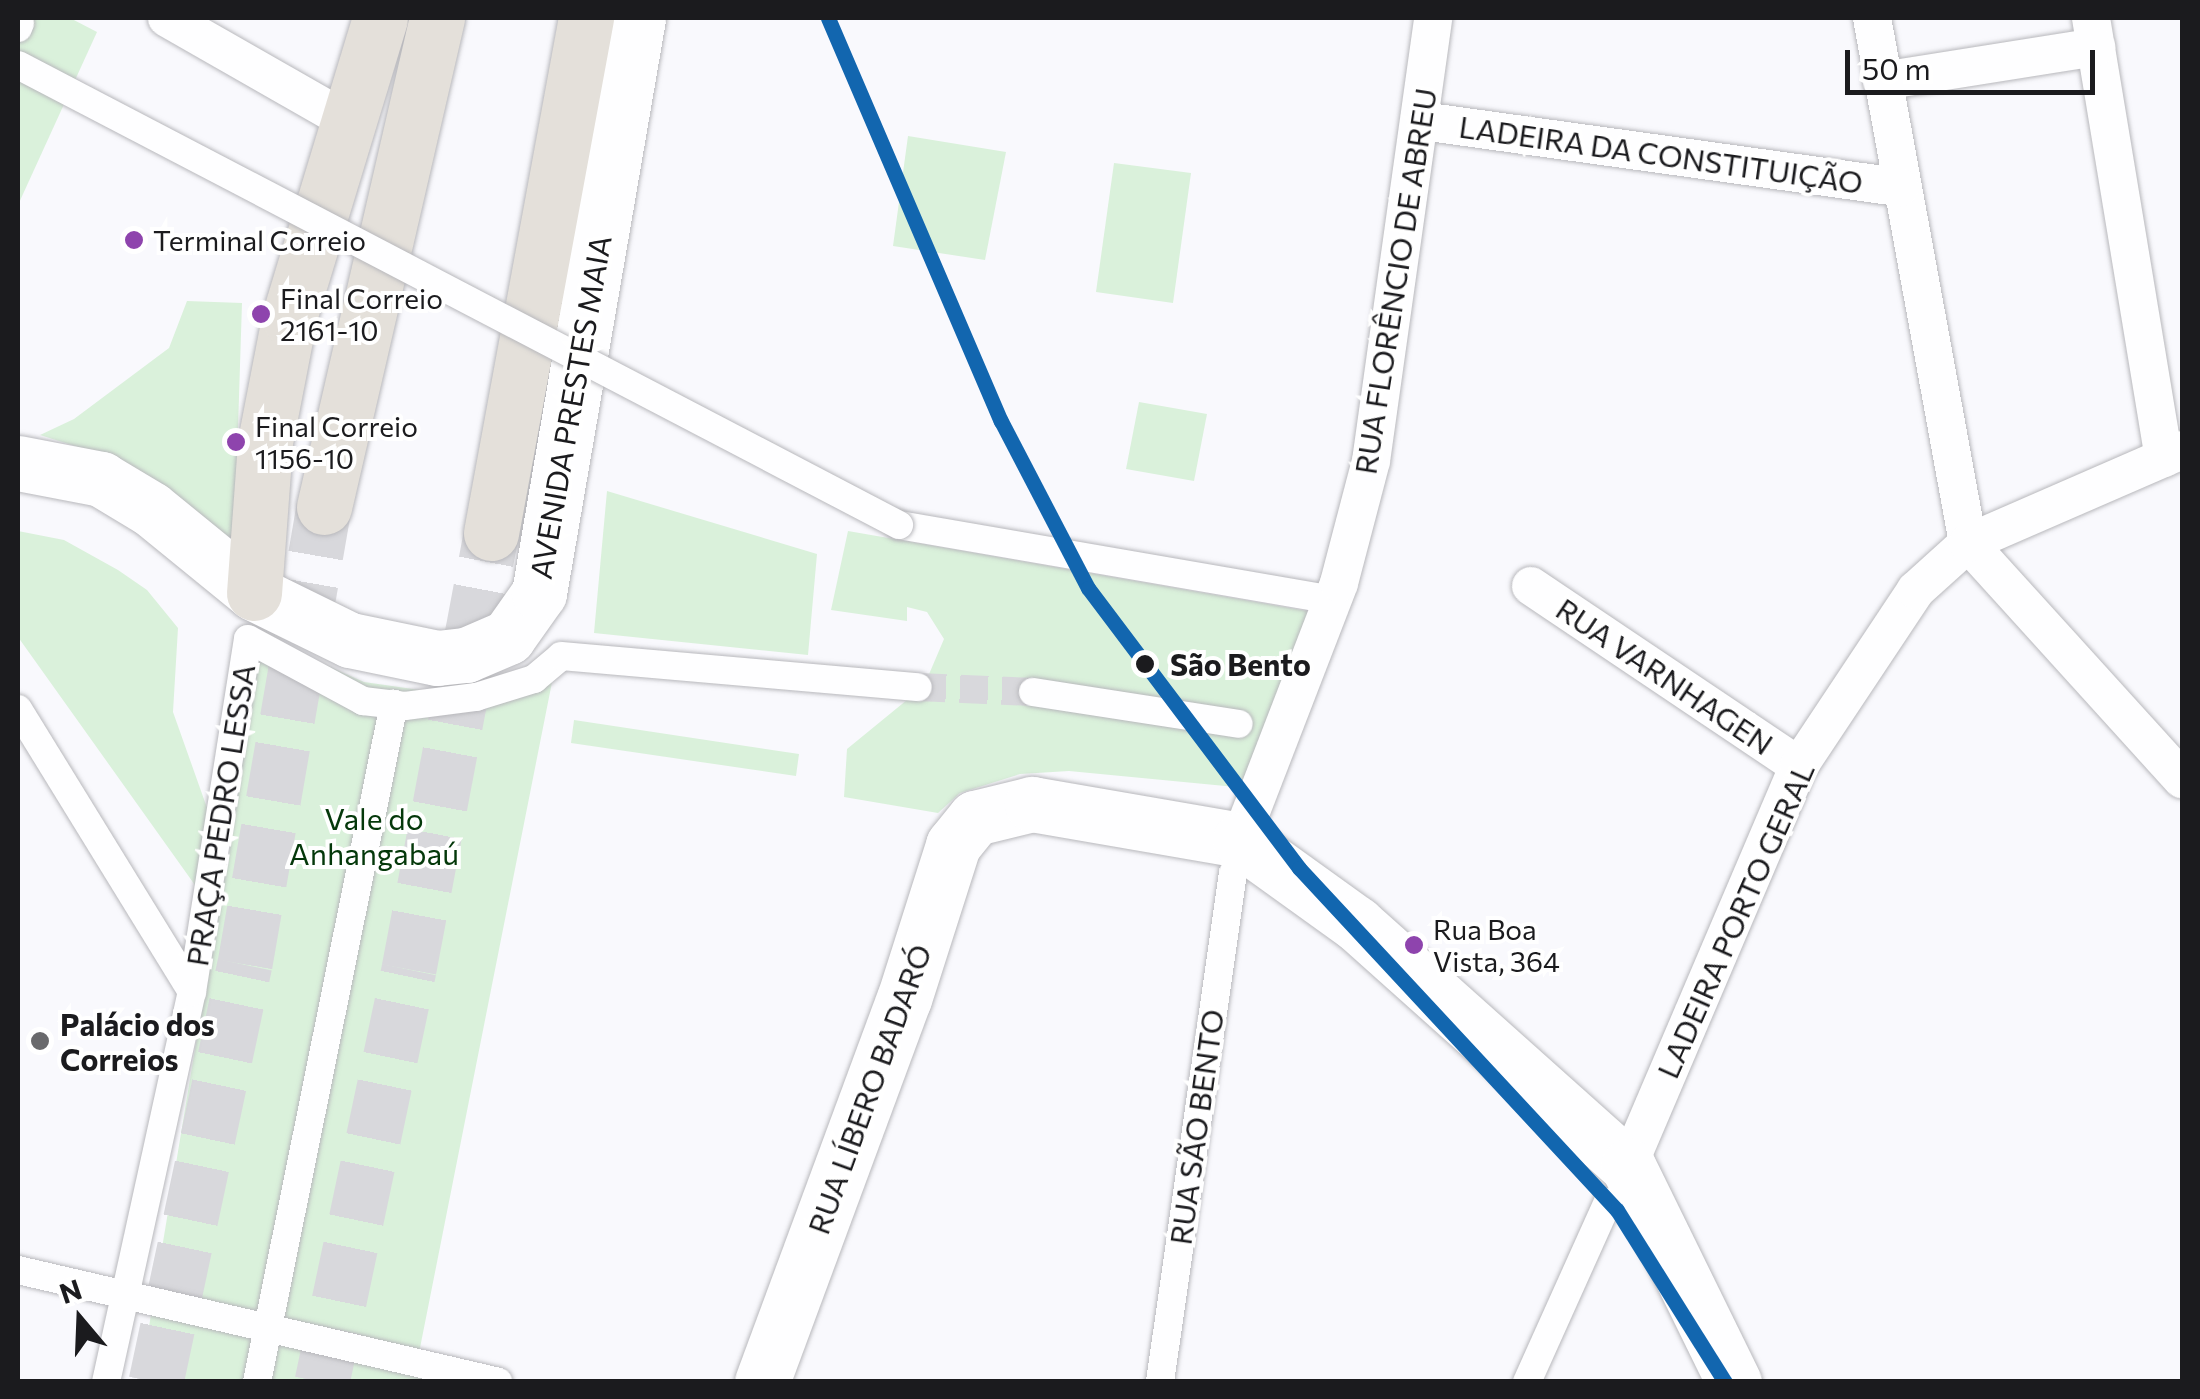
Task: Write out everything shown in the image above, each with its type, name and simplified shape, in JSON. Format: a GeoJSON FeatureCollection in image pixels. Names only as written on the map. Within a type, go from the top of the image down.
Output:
{"type":"FeatureCollection","features":[{"type":"Feature","properties":{"kind":"highway"},"geometry":{"type":"LineString","coordinates":[[251,616],[266,442],[279,371],[344,119],[380,18]]}},
{"type":"Feature","properties":{"kind":"highway"},"geometry":{"type":"LineString","coordinates":[[324,508],[436,18]]}},
{"type":"Feature","properties":{"kind":"highway","name":"AVENIDA PRESTES MAIA"},"geometry":{"type":"LineString","coordinates":[[491,533],[586,18]]}},
{"type":"Feature","properties":{"kind":"main road","name":"AVENIDA PRESTES MAIA"},"geometry":{"type":"LineString","coordinates":[[251,616],[422,657],[484,650],[524,620],[539,594],[638,18]]}},
{"type":"Feature","properties":{"kind":"main road"},"geometry":{"type":"LineString","coordinates":[[18,463],[101,479],[151,509],[251,616]]}},
{"type":"Feature","properties":{"kind":"main road","name":"RUA LÍBERO BADARÓ"},"geometry":{"type":"LineString","coordinates":[[762,1382],[904,999],[953,846],[974,818],[991,810],[1032,804],[1236,856]]}},
{"type":"Feature","properties":{"kind":"main road"},"geometry":{"type":"LineString","coordinates":[[1236,856],[1357,924],[1618,1184],[1734,1382]]}},
{"type":"Feature","properties":{"kind":"street"},"geometry":{"type":"LineString","coordinates":[[167,18],[344,119]]}},
{"type":"Feature","properties":{"kind":"street","name":"RUA FLORÊNCIO DE ABREU"},"geometry":{"type":"LineString","coordinates":[[1236,856],[1332,600],[1371,461],[1422,121],[1433,18]]}},
{"type":"Feature","properties":{"kind":"street"},"geometry":{"type":"LineString","coordinates":[[1872,18],[1899,187],[1968,543],[2182,778]]}},
{"type":"Feature","properties":{"kind":"street"},"geometry":{"type":"LineString","coordinates":[[1882,81],[2094,32],[2173,454]]}},
{"type":"Feature","properties":{"kind":"street"},"geometry":{"type":"LineString","coordinates":[[18,65],[899,524],[1332,600]]}},
{"type":"Feature","properties":{"kind":"street","name":"LADEIRA DA CONSTITUIÇÃO"},"geometry":{"type":"LineString","coordinates":[[1422,121],[1899,187]]}},
{"type":"Feature","properties":{"kind":"street","name":"LADEIRA PORTO GERAL"},"geometry":{"type":"LineString","coordinates":[[1618,1184],[1799,766],[1916,590],[1968,543],[2173,454]]}},
{"type":"Feature","properties":{"kind":"street","name":"RUA VARNHAGEN"},"geometry":{"type":"LineString","coordinates":[[1531,586],[1799,766]]}},
{"type":"Feature","properties":{"kind":"street"},"geometry":{"type":"LineString","coordinates":[[251,616],[363,701],[394,704],[476,697],[534,679],[561,656],[918,687]]}},
{"type":"Feature","properties":{"kind":"street","name":"PRAÇA PEDRO LESSA"},"geometry":{"type":"LineString","coordinates":[[192,992],[251,616]]}},
{"type":"Feature","properties":{"kind":"street"},"geometry":{"type":"LineString","coordinates":[[1032,692],[1239,724]]}},
{"type":"Feature","properties":{"kind":"street"},"geometry":{"type":"LineString","coordinates":[[256,1382],[394,704]]}},
{"type":"Feature","properties":{"kind":"street"},"geometry":{"type":"LineString","coordinates":[[18,709],[192,992],[106,1382]]}},
{"type":"Feature","properties":{"kind":"street","name":"RUA SÃO BENTO"},"geometry":{"type":"LineString","coordinates":[[1160,1382],[1236,856]]}},
{"type":"Feature","properties":{"kind":"street"},"geometry":{"type":"LineString","coordinates":[[1528,1382],[1618,1184]]}},
{"type":"Feature","properties":{"kind":"street"},"geometry":{"type":"LineString","coordinates":[[18,1270],[498,1382]]}},
{"type":"Feature","properties":{"kind":"green space"},"geometry":{"type":"Polygon","coordinates":[[[18,18],[70,18],[97,32],[18,205],[18,18]]]}},
{"type":"Feature","properties":{"kind":"green space"},"geometry":{"type":"Polygon","coordinates":[[[908,136],[1006,152],[985,260],[893,246],[908,136]]]}},
{"type":"Feature","properties":{"kind":"green space"},"geometry":{"type":"Polygon","coordinates":[[[1114,163],[1191,173],[1173,303],[1096,292],[1114,163]]]}},
{"type":"Feature","properties":{"kind":"green space"},"geometry":{"type":"Polygon","coordinates":[[[187,301],[242,303],[234,553],[116,459],[40,435],[74,419],[169,348],[187,301]]]}},
{"type":"Feature","properties":{"kind":"green space"},"geometry":{"type":"Polygon","coordinates":[[[1139,402],[1207,414],[1194,481],[1126,469],[1139,402]]]}},
{"type":"Feature","properties":{"kind":"green space"},"geometry":{"type":"Polygon","coordinates":[[[607,491],[817,554],[808,655],[594,633],[607,491]]]}},
{"type":"Feature","properties":{"kind":"green space","name":"Vale do Anhangabaú"},"geometry":{"type":"Polygon","coordinates":[[[18,531],[64,540],[118,570],[147,590],[178,628],[173,712],[228,867],[252,632],[364,682],[434,692],[509,682],[558,652],[419,1353],[422,1381],[140,1381],[217,916],[18,637],[18,531]]]}},
{"type":"Feature","properties":{"kind":"green space"},"geometry":{"type":"Polygon","coordinates":[[[848,531],[1313,612],[1246,788],[1069,771],[1020,774],[960,793],[938,813],[844,797],[847,749],[924,686],[944,639],[927,612],[907,607],[907,621],[831,610],[848,531]]]}},
{"type":"Feature","properties":{"kind":"green space"},"geometry":{"type":"Polygon","coordinates":[[[574,720],[799,754],[796,776],[571,743],[574,720]]]}},
{"type":"Feature","properties":{"kind":"tunnel"},"geometry":{"type":"LineString","coordinates":[[156,1382],[245,964],[324,507]]}},
{"type":"Feature","properties":{"kind":"tunnel"},"geometry":{"type":"LineString","coordinates":[[322,1382],[409,969],[491,533]]}},
{"type":"Feature","properties":{"kind":"tunnel"},"geometry":{"type":"LineString","coordinates":[[918,687],[1033,692]]}},
{"type":"Feature","properties":{"kind":"transit line"},"geometry":{"type":"LineString","coordinates":[[828,18],[1001,421],[1088,588],[1299,868],[1617,1210],[1725,1382]]}},
{"type":"Feature","properties":{"kind":"place","name":"Terminal Correio"},"geometry":{"type":"Point","coordinates":[134,240]}},
{"type":"Feature","properties":{"kind":"place","name":"Final Correio 2161-10"},"geometry":{"type":"Point","coordinates":[261,314]}},
{"type":"Feature","properties":{"kind":"place","name":"Final Correio 1156-10"},"geometry":{"type":"Point","coordinates":[236,442]}},
{"type":"Feature","properties":{"kind":"place","name":"São Bento"},"geometry":{"type":"Point","coordinates":[1145,664]}},
{"type":"Feature","properties":{"kind":"place","name":"Rua Boa Vista, 364"},"geometry":{"type":"Point","coordinates":[1414,945]}},
{"type":"Feature","properties":{"kind":"place","name":"Palácio dos Correios"},"geometry":{"type":"Point","coordinates":[40,1041]}}]}
